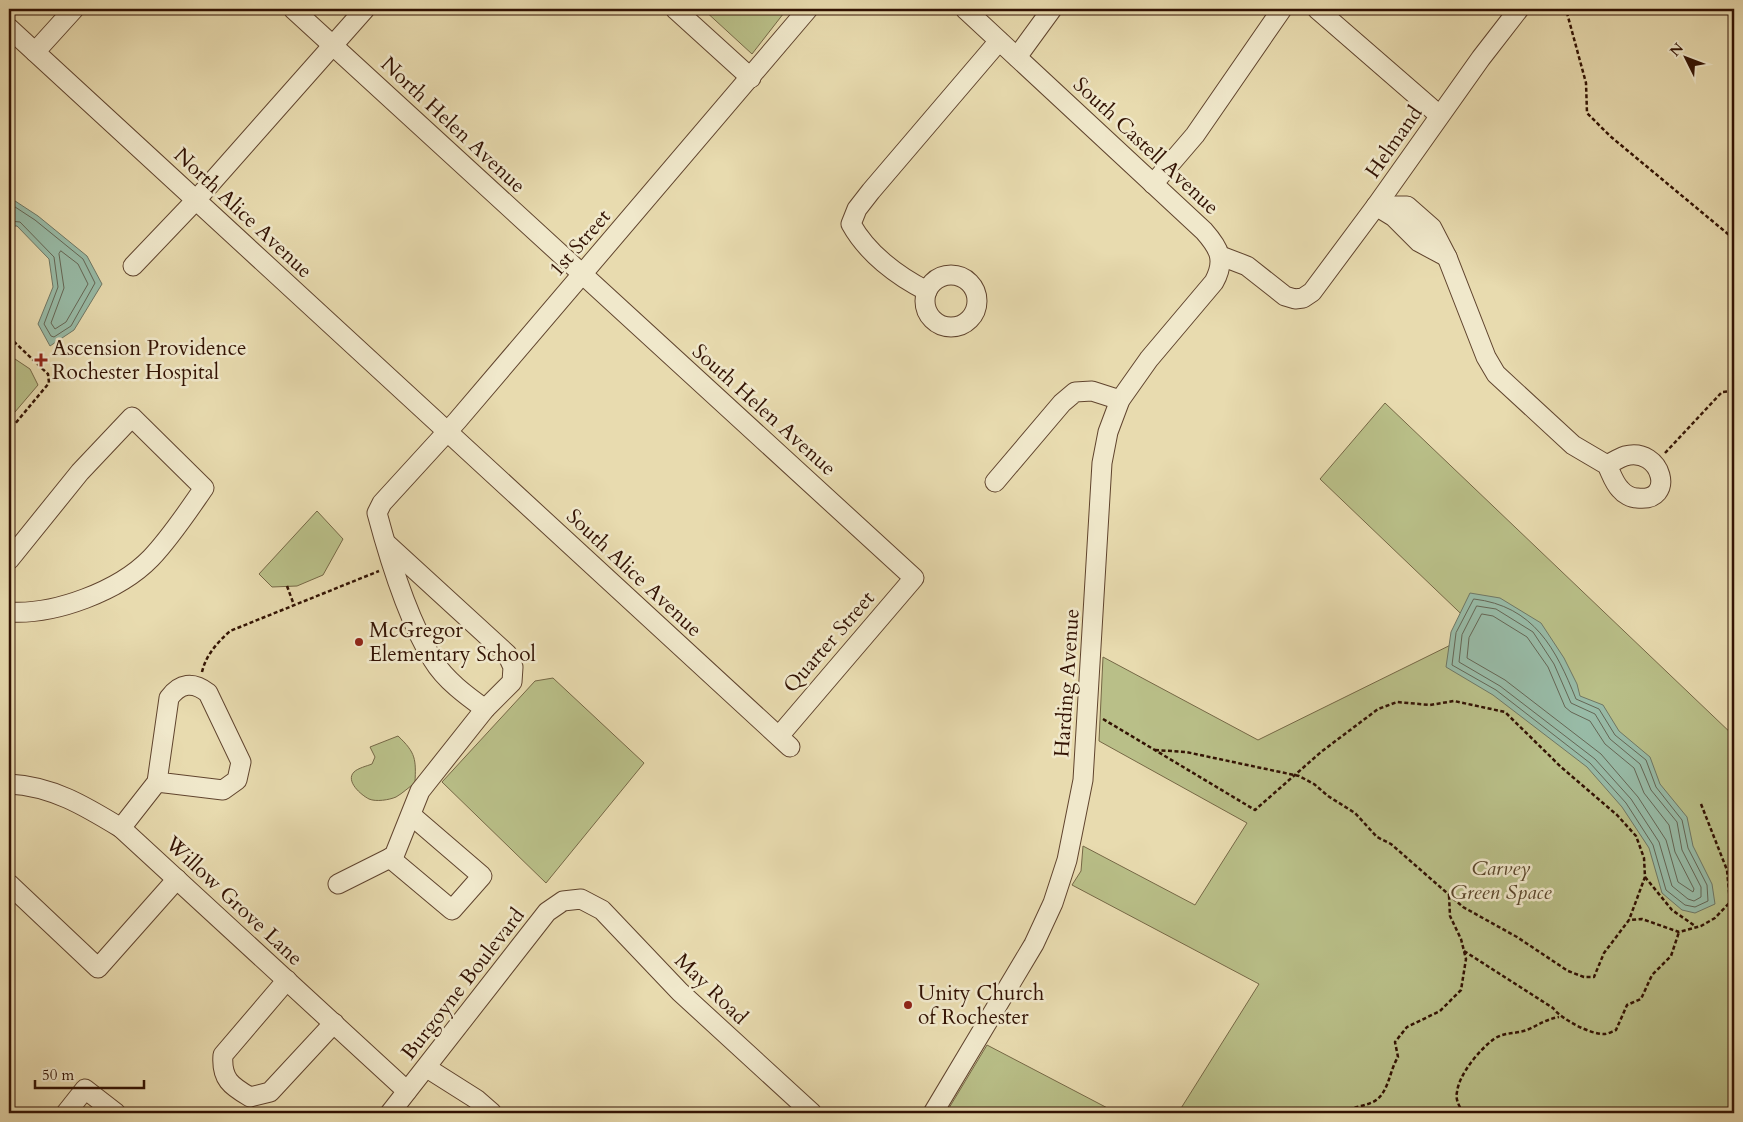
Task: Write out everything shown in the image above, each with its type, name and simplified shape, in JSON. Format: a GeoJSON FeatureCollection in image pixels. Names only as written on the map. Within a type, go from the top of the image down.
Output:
{"type":"FeatureCollection","features":[{"type":"Feature","properties":{"kind":"street"},"geometry":{"type":"LineString","coordinates":[[35,52],[74,9]]}},
{"type":"Feature","properties":{"kind":"street","name":"North Helen Avenue"},"geometry":{"type":"LineString","coordinates":[[293,9],[583,275]]}},
{"type":"Feature","properties":{"kind":"street"},"geometry":{"type":"LineString","coordinates":[[133,266],[196,200],[365,9]]}},
{"type":"Feature","properties":{"kind":"street"},"geometry":{"type":"LineString","coordinates":[[675,9],[751,78]]}},
{"type":"Feature","properties":{"kind":"street","name":"1st Street"},"geometry":{"type":"LineString","coordinates":[[385,543],[377,513],[382,503],[448,432],[808,9]]}},
{"type":"Feature","properties":{"kind":"street","name":"South Castell Avenue"},"geometry":{"type":"LineString","coordinates":[[965,9],[1204,230],[1215,243],[1221,256]]}},
{"type":"Feature","properties":{"kind":"street"},"geometry":{"type":"LineString","coordinates":[[1017,57],[1052,9]]}},
{"type":"Feature","properties":{"kind":"street"},"geometry":{"type":"LineString","coordinates":[[1154,184],[1191,141],[1282,9]]}},
{"type":"Feature","properties":{"kind":"street"},"geometry":{"type":"LineString","coordinates":[[1317,9],[1439,115]]}},
{"type":"Feature","properties":{"kind":"street","name":"Helmand"},"geometry":{"type":"LineString","coordinates":[[1221,256],[1246,266],[1285,296],[1295,299],[1303,298],[1321,282],[1439,115],[1519,9]]}},
{"type":"Feature","properties":{"kind":"street","name":"North Alice Avenue"},"geometry":{"type":"LineString","coordinates":[[9,28],[448,432]]}},
{"type":"Feature","properties":{"kind":"street"},"geometry":{"type":"LineString","coordinates":[[927,290],[904,279],[860,240],[851,224],[857,209],[871,191],[999,41]]}},
{"type":"Feature","properties":{"kind":"street"},"geometry":{"type":"LineString","coordinates":[[1376,206],[1394,217],[1420,242],[1447,257],[1486,357],[1496,374],[1573,445],[1608,465],[1620,490],[1631,498],[1645,499],[1655,494],[1661,484],[1662,476],[1654,463],[1639,456],[1625,456],[1608,465]]}},
{"type":"Feature","properties":{"kind":"street","name":"Harding Avenue"},"geometry":{"type":"LineString","coordinates":[[933,1113],[1024,961],[1053,902],[1067,860],[1077,819],[1083,780],[1102,463],[1108,432],[1120,400],[1149,359],[1214,282],[1221,265],[1221,256]]}},
{"type":"Feature","properties":{"kind":"street","name":"South Helen Avenue"},"geometry":{"type":"LineString","coordinates":[[583,275],[914,578]]}},
{"type":"Feature","properties":{"kind":"street"},"geometry":{"type":"LineString","coordinates":[[995,482],[1062,403],[1075,392],[1092,391],[1120,400]]}},
{"type":"Feature","properties":{"kind":"street"},"geometry":{"type":"LineString","coordinates":[[9,560],[80,472],[132,417],[204,488],[152,558],[124,578],[97,593],[51,610],[9,612]]}},
{"type":"Feature","properties":{"kind":"street","name":"South Alice Avenue"},"geometry":{"type":"LineString","coordinates":[[448,432],[784,741]]}},
{"type":"Feature","properties":{"kind":"street"},"geometry":{"type":"LineString","coordinates":[[385,543],[413,622],[433,661],[456,686],[485,710]]}},
{"type":"Feature","properties":{"kind":"street"},"geometry":{"type":"LineString","coordinates":[[338,884],[394,856],[420,791],[485,710],[512,682],[513,667],[507,654],[385,543]]}},
{"type":"Feature","properties":{"kind":"street","name":"Quarter Street"},"geometry":{"type":"LineString","coordinates":[[784,741],[914,578]]}},
{"type":"Feature","properties":{"kind":"street"},"geometry":{"type":"LineString","coordinates":[[121,828],[157,782],[169,698],[175,689],[187,684],[199,685],[208,693],[241,762],[237,780],[223,790],[157,782]]}},
{"type":"Feature","properties":{"kind":"street","name":"Willow Grove Lane"},"geometry":{"type":"LineString","coordinates":[[9,784],[47,790],[76,801],[121,828],[407,1091]]}},
{"type":"Feature","properties":{"kind":"street"},"geometry":{"type":"LineString","coordinates":[[390,858],[452,910],[482,876],[411,815]]}},
{"type":"Feature","properties":{"kind":"street"},"geometry":{"type":"LineString","coordinates":[[9,884],[98,968],[177,879]]}},
{"type":"Feature","properties":{"kind":"street","name":"Burgoyne Boulevard"},"geometry":{"type":"LineString","coordinates":[[390,1113],[548,912],[563,901],[581,899]]}},
{"type":"Feature","properties":{"kind":"street","name":"May Road"},"geometry":{"type":"LineString","coordinates":[[581,899],[602,910],[680,992],[812,1113]]}},
{"type":"Feature","properties":{"kind":"street"},"geometry":{"type":"LineString","coordinates":[[287,980],[223,1056],[222,1071],[234,1087],[250,1097],[270,1092],[334,1023]]}},
{"type":"Feature","properties":{"kind":"street"},"geometry":{"type":"LineString","coordinates":[[427,1068],[476,1099],[492,1113]]}},
{"type":"Feature","properties":{"kind":"street"},"geometry":{"type":"LineString","coordinates":[[66,1113],[86,1089],[116,1113]]}},
{"type":"Feature","properties":{"kind":"path"},"geometry":{"type":"LineString","coordinates":[[1562,9],[1566,13],[1586,83],[1587,113],[1610,136],[1734,239]]}},
{"type":"Feature","properties":{"kind":"path"},"geometry":{"type":"LineString","coordinates":[[9,337],[48,374],[49,383],[9,431]]}},
{"type":"Feature","properties":{"kind":"path"},"geometry":{"type":"LineString","coordinates":[[1654,463],[1722,392],[1734,391]]}},
{"type":"Feature","properties":{"kind":"path"},"geometry":{"type":"LineString","coordinates":[[202,674],[204,662],[217,643],[230,631],[380,570]]}},
{"type":"Feature","properties":{"kind":"path"},"geometry":{"type":"LineString","coordinates":[[287,586],[294,605]]}},
{"type":"Feature","properties":{"kind":"path"},"geometry":{"type":"LineString","coordinates":[[1088,710],[1153,750],[1255,810],[1294,775],[1378,709],[1397,702],[1430,705],[1454,701],[1505,712],[1561,767],[1617,815],[1636,836],[1644,858],[1645,877],[1629,920],[1604,953],[1594,977],[1584,977],[1568,971],[1517,937],[1463,907],[1390,844],[1377,837],[1355,813],[1328,796],[1314,784],[1294,775],[1186,752],[1153,750]]}},
{"type":"Feature","properties":{"kind":"path"},"geometry":{"type":"LineString","coordinates":[[1701,804],[1727,870],[1730,902]]}},
{"type":"Feature","properties":{"kind":"path"},"geometry":{"type":"LineString","coordinates":[[1645,877],[1672,910],[1695,926]]}},
{"type":"Feature","properties":{"kind":"path"},"geometry":{"type":"LineString","coordinates":[[1352,1113],[1354,1108],[1374,1102],[1384,1093],[1391,1069],[1398,1057],[1395,1042],[1407,1027],[1440,1011],[1461,990],[1466,960],[1450,916],[1449,895]]}},
{"type":"Feature","properties":{"kind":"path"},"geometry":{"type":"LineString","coordinates":[[1629,920],[1642,919],[1679,932],[1695,926],[1701,926],[1715,918],[1734,898]]}},
{"type":"Feature","properties":{"kind":"path"},"geometry":{"type":"LineString","coordinates":[[1464,951],[1553,1008],[1559,1017],[1571,1024],[1604,1035],[1616,1030],[1627,1005],[1641,999],[1652,976],[1671,956],[1679,932]]}},
{"type":"Feature","properties":{"kind":"path"},"geometry":{"type":"LineString","coordinates":[[1464,1113],[1457,1102],[1456,1093],[1459,1083],[1488,1044],[1504,1034],[1525,1031],[1549,1019],[1559,1017]]}},
{"type":"Feature","properties":{"kind":"green space"},"geometry":{"type":"Polygon","coordinates":[[[703,9],[787,9],[752,54],[703,9]]]}},
{"type":"Feature","properties":{"kind":"green space"},"geometry":{"type":"Polygon","coordinates":[[[9,355],[30,369],[38,385],[9,419],[9,355]]]}},
{"type":"Feature","properties":{"kind":"green space","name":"Carvey Green Space"},"geometry":{"type":"Polygon","coordinates":[[[1385,403],[1734,736],[1734,1113],[1178,1113],[1259,984],[1072,885],[1081,871],[1083,846],[1195,905],[1247,823],[1099,741],[1103,657],[1258,740],[1479,631],[1320,479],[1385,403]]]}},
{"type":"Feature","properties":{"kind":"green space"},"geometry":{"type":"Polygon","coordinates":[[[317,511],[343,539],[323,575],[297,586],[272,587],[259,574],[317,511]]]}},
{"type":"Feature","properties":{"kind":"green space"},"geometry":{"type":"Polygon","coordinates":[[[553,678],[644,763],[546,883],[442,782],[535,681],[553,678]]]}},
{"type":"Feature","properties":{"kind":"green space"},"geometry":{"type":"Polygon","coordinates":[[[398,736],[414,757],[415,783],[393,798],[386,800],[369,799],[355,787],[351,779],[352,776],[358,769],[372,764],[375,757],[370,747],[398,736]]]}},
{"type":"Feature","properties":{"kind":"green space"},"geometry":{"type":"Polygon","coordinates":[[[987,1045],[1117,1113],[946,1113],[987,1045]]]}},
{"type":"Feature","properties":{"kind":"water"},"geometry":{"type":"Polygon","coordinates":[[[9,197],[38,216],[87,256],[102,284],[74,330],[50,346],[38,324],[53,287],[49,259],[17,226],[9,226],[9,197]]]}},
{"type":"Feature","properties":{"kind":"water"},"geometry":{"type":"Polygon","coordinates":[[[1470,593],[1500,598],[1541,623],[1564,658],[1577,684],[1580,696],[1603,705],[1619,731],[1650,757],[1660,784],[1687,817],[1693,846],[1712,884],[1715,904],[1695,913],[1682,910],[1662,893],[1649,848],[1622,807],[1587,767],[1493,695],[1446,667],[1451,632],[1470,593]]]}},
{"type":"Feature","properties":{"kind":"place","name":"Ascension Providence Rochester Hospital"},"geometry":{"type":"Point","coordinates":[41,360]}},
{"type":"Feature","properties":{"kind":"place","name":"McGregor Elementary School"},"geometry":{"type":"Point","coordinates":[359,642]}},
{"type":"Feature","properties":{"kind":"place","name":"Unity Church of Rochester"},"geometry":{"type":"Point","coordinates":[908,1005]}}]}
